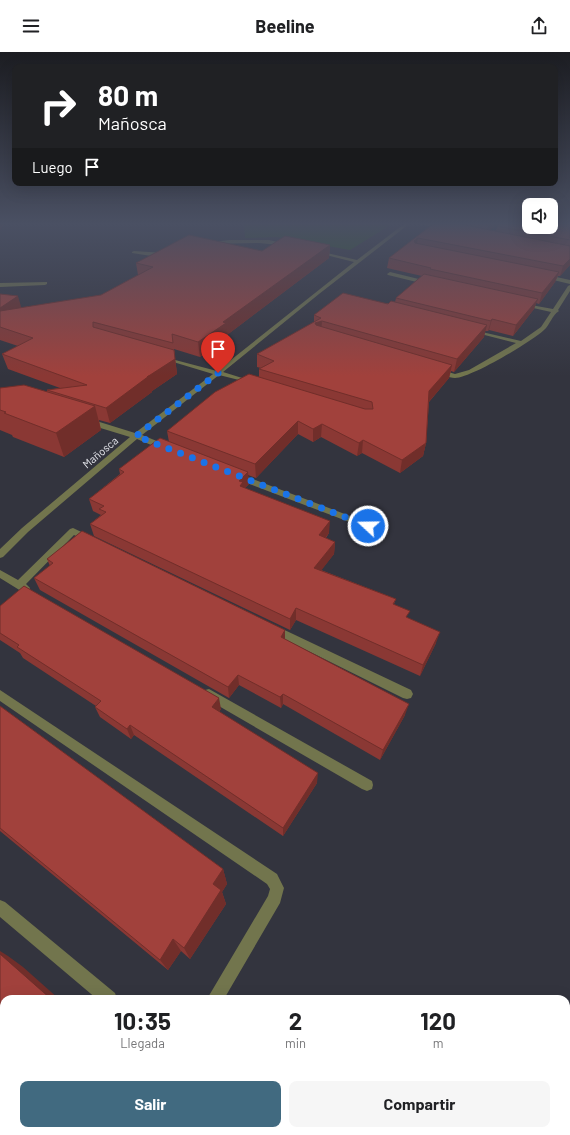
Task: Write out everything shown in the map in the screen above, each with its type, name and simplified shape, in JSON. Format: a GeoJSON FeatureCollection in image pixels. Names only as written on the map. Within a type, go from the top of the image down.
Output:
{"type":"FeatureCollection","features":[{"type":"Feature","properties":{"kind":"street","name":"Mañosca"},"geometry":{"type":"LineString","coordinates":[[0,555],[24,530],[136,436],[342,275]]}},
{"type":"Feature","properties":{"kind":"street"},"geometry":{"type":"LineString","coordinates":[[392,275],[435,284]]}},
{"type":"Feature","properties":{"kind":"street"},"geometry":{"type":"LineString","coordinates":[[539,276],[570,282]]}},
{"type":"Feature","properties":{"kind":"street"},"geometry":{"type":"LineString","coordinates":[[0,285],[44,283]]}},
{"type":"Feature","properties":{"kind":"street"},"geometry":{"type":"LineString","coordinates":[[432,369],[455,376],[471,371],[522,343],[543,328],[556,311],[570,287]]}},
{"type":"Feature","properties":{"kind":"street"},"geometry":{"type":"LineString","coordinates":[[518,303],[556,311]]}},
{"type":"Feature","properties":{"kind":"street"},"geometry":{"type":"LineString","coordinates":[[461,328],[522,343]]}},
{"type":"Feature","properties":{"kind":"street"},"geometry":{"type":"LineString","coordinates":[[157,355],[263,386]]}},
{"type":"Feature","properties":{"kind":"street"},"geometry":{"type":"LineString","coordinates":[[77,418],[136,436],[172,450]]}},
{"type":"Feature","properties":{"kind":"street"},"geometry":{"type":"LineString","coordinates":[[230,473],[368,526]]}},
{"type":"Feature","properties":{"kind":"street"},"geometry":{"type":"LineString","coordinates":[[19,585],[73,531],[101,545]]}},
{"type":"Feature","properties":{"kind":"street"},"geometry":{"type":"LineString","coordinates":[[0,574],[33,593]]}},
{"type":"Feature","properties":{"kind":"street"},"geometry":{"type":"LineString","coordinates":[[264,625],[406,694]]}},
{"type":"Feature","properties":{"kind":"street"},"geometry":{"type":"LineString","coordinates":[[196,687],[367,785]]}},
{"type":"Feature","properties":{"kind":"street"},"geometry":{"type":"LineString","coordinates":[[0,695],[272,879],[277,888],[275,898],[218,995]]}},
{"type":"Feature","properties":{"kind":"street"},"geometry":{"type":"LineString","coordinates":[[0,907],[104,995]]}},
{"type":"Feature","properties":{"kind":"building"},"geometry":{"type":"Polygon","coordinates":[[[139,275],[289,275],[223,322],[226,323],[198,342],[172,334],[173,343],[93,322],[93,327],[174,350],[175,359],[147,377],[149,376],[106,408],[47,390],[87,385],[2,354],[33,338],[0,327],[0,311],[101,295],[139,275]]]}},
{"type":"Feature","properties":{"kind":"building"},"geometry":{"type":"Polygon","coordinates":[[[423,275],[426,275],[538,299],[516,325],[492,319],[491,321],[396,298],[423,275]]]}},
{"type":"Feature","properties":{"kind":"building"},"geometry":{"type":"Polygon","coordinates":[[[456,275],[557,275],[542,293],[456,275]]]}},
{"type":"Feature","properties":{"kind":"building"},"geometry":{"type":"Polygon","coordinates":[[[343,293],[388,304],[391,301],[487,325],[457,359],[322,321],[315,323],[316,325],[452,365],[429,391],[426,443],[402,460],[363,440],[359,443],[322,424],[313,429],[298,421],[255,464],[167,431],[215,392],[249,374],[365,409],[373,409],[372,402],[259,369],[274,361],[257,354],[321,318],[314,315],[343,293]]]}},
{"type":"Feature","properties":{"kind":"building"},"geometry":{"type":"Polygon","coordinates":[[[0,294],[18,296],[0,308],[0,294]]]}},
{"type":"Feature","properties":{"kind":"building"},"geometry":{"type":"Polygon","coordinates":[[[24,385],[95,406],[56,433],[4,413],[6,412],[0,410],[0,388],[24,385]]]}},
{"type":"Feature","properties":{"kind":"building"},"geometry":{"type":"Polygon","coordinates":[[[160,438],[248,472],[239,481],[243,482],[240,486],[330,521],[319,535],[335,542],[314,568],[396,599],[393,604],[410,611],[406,617],[440,632],[423,665],[296,608],[290,619],[90,524],[106,512],[99,509],[104,506],[89,499],[124,472],[119,469],[160,438]]]}},
{"type":"Feature","properties":{"kind":"building"},"geometry":{"type":"Polygon","coordinates":[[[82,531],[285,630],[281,637],[409,704],[383,750],[283,694],[280,697],[238,675],[228,687],[34,578],[53,563],[47,559],[82,531]]]}},
{"type":"Feature","properties":{"kind":"building"},"geometry":{"type":"Polygon","coordinates":[[[24,586],[219,698],[212,707],[318,773],[283,828],[130,725],[127,729],[95,707],[101,701],[17,647],[19,645],[0,633],[0,606],[24,586]]]}},
{"type":"Feature","properties":{"kind":"building"},"geometry":{"type":"Polygon","coordinates":[[[0,706],[223,869],[213,884],[221,890],[184,948],[173,939],[160,960],[0,828],[0,706]]]}},
{"type":"Feature","properties":{"kind":"building"},"geometry":{"type":"Polygon","coordinates":[[[0,954],[46,995],[0,995],[0,954]]]}},
{"type":"Feature","properties":{"kind":"route"},"geometry":{"type":"LineString","coordinates":[[218,373],[136,436],[368,526]]}}]}
